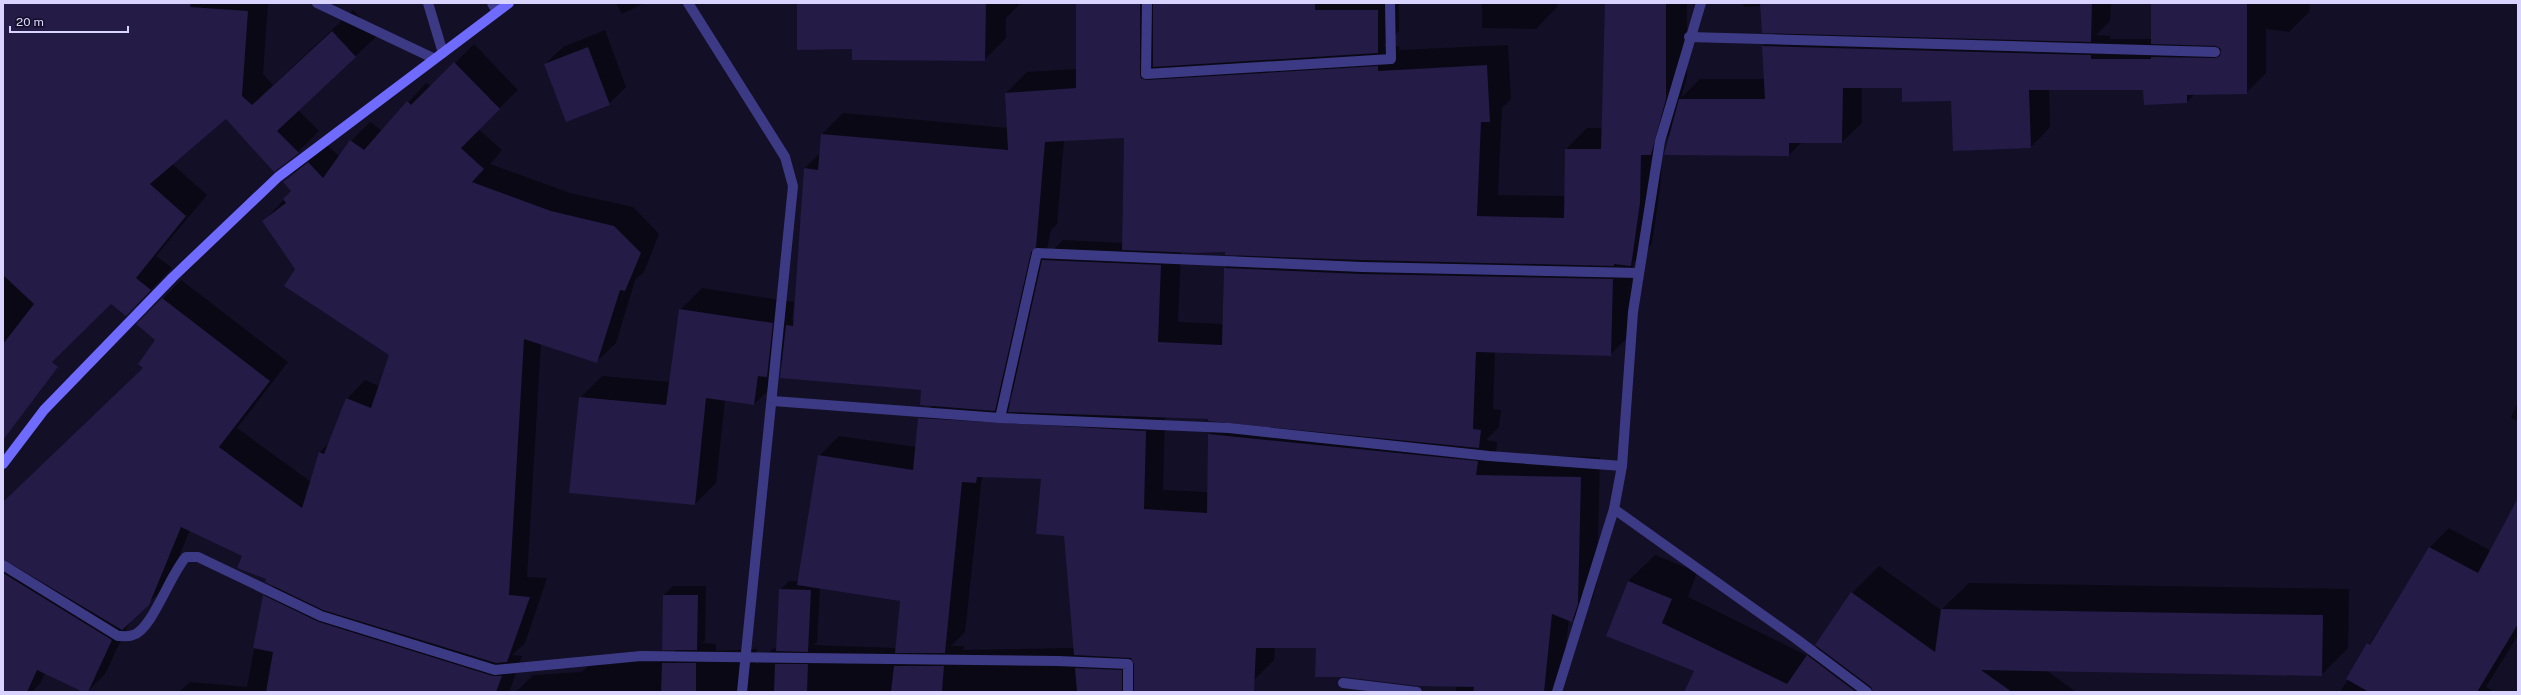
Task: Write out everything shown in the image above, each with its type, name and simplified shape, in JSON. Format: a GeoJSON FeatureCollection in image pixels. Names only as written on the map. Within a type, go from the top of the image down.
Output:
{"type":"FeatureCollection","features":[{"type":"Feature","properties":{"kind":"main road"},"geometry":{"type":"LineString","coordinates":[[3,464],[44,410],[173,277],[278,177],[434,58],[443,53],[494,8],[509,3]]}},
{"type":"Feature","properties":{"kind":"street"},"geometry":{"type":"LineString","coordinates":[[317,3],[434,58]]}},
{"type":"Feature","properties":{"kind":"street"},"geometry":{"type":"LineString","coordinates":[[428,3],[443,53]]}},
{"type":"Feature","properties":{"kind":"street"},"geometry":{"type":"LineString","coordinates":[[688,3],[785,157],[793,186],[773,401],[742,692]]}},
{"type":"Feature","properties":{"kind":"street"},"geometry":{"type":"LineString","coordinates":[[1148,3],[1146,74],[1391,59],[1390,3]]}},
{"type":"Feature","properties":{"kind":"street"},"geometry":{"type":"LineString","coordinates":[[1557,692],[1614,509],[1622,466],[1633,312],[1660,141],[1689,37],[1701,3]]}},
{"type":"Feature","properties":{"kind":"street"},"geometry":{"type":"LineString","coordinates":[[1689,37],[2215,52]]}},
{"type":"Feature","properties":{"kind":"street"},"geometry":{"type":"LineString","coordinates":[[1000,418],[1037,253],[1362,267],[1639,273]]}},
{"type":"Feature","properties":{"kind":"street"},"geometry":{"type":"LineString","coordinates":[[773,401],[1000,418],[1229,428],[1489,456],[1622,466]]}},
{"type":"Feature","properties":{"kind":"street"},"geometry":{"type":"LineString","coordinates":[[1614,509],[1796,638],[1867,692]]}},
{"type":"Feature","properties":{"kind":"street"},"geometry":{"type":"LineString","coordinates":[[3,565],[118,636],[134,635],[149,623],[176,567],[186,557],[198,556],[321,616],[495,670],[641,656],[1058,661],[1128,664],[1128,692]]}},
{"type":"Feature","properties":{"kind":"street"},"geometry":{"type":"LineString","coordinates":[[1343,684],[1417,692]]}},
{"type":"Feature","properties":{"kind":"building"},"geometry":{"type":"Polygon","coordinates":[[[3,3],[191,3],[190,7],[248,11],[242,96],[252,105],[332,31],[356,57],[277,131],[299,153],[274,172],[226,119],[150,184],[186,216],[136,278],[151,290],[126,316],[111,304],[52,362],[58,367],[3,440],[3,344],[34,304],[3,275],[3,3]]]}},
{"type":"Feature","properties":{"kind":"building"},"geometry":{"type":"Polygon","coordinates":[[[797,3],[986,3],[985,61],[852,60],[852,49],[797,50],[797,3]]]}},
{"type":"Feature","properties":{"kind":"building"},"geometry":{"type":"Polygon","coordinates":[[[1076,3],[1140,3],[1140,74],[1141,78],[1146,80],[1378,66],[1378,71],[1487,65],[1490,122],[1481,122],[1477,216],[1564,218],[1565,149],[1601,149],[1605,3],[1666,3],[1666,99],[1651,155],[1641,155],[1640,203],[1631,266],[1614,264],[1614,266],[1362,260],[1225,255],[1225,252],[1195,253],[1122,250],[1124,138],[1045,142],[1036,247],[1031,252],[995,411],[920,405],[921,390],[780,378],[786,325],[793,326],[804,168],[818,170],[821,134],[1008,150],[1005,93],[1076,88],[1076,3]]]}},
{"type":"Feature","properties":{"kind":"building"},"geometry":{"type":"Polygon","coordinates":[[[1153,3],[1315,3],[1315,10],[1378,10],[1378,53],[1153,67],[1153,3]]]}},
{"type":"Feature","properties":{"kind":"building"},"geometry":{"type":"Polygon","coordinates":[[[1760,3],[2092,3],[2091,42],[1762,33],[1760,3]]]}},
{"type":"Feature","properties":{"kind":"building"},"geometry":{"type":"Polygon","coordinates":[[[2151,3],[2247,3],[2247,94],[2187,95],[2187,103],[2144,105],[2143,90],[2029,90],[2031,148],[1953,151],[1951,101],[1902,102],[1902,88],[1843,88],[1842,143],[1789,143],[1789,156],[1664,155],[1679,99],[1765,99],[1762,46],[2091,55],[2091,59],[2151,59],[2151,57],[2215,58],[2220,56],[2221,49],[2216,46],[2151,44],[2151,3]]]}},
{"type":"Feature","properties":{"kind":"building"},"geometry":{"type":"Polygon","coordinates":[[[588,47],[610,105],[566,122],[544,64],[588,47]]]}},
{"type":"Feature","properties":{"kind":"building"},"geometry":{"type":"Polygon","coordinates":[[[454,62],[500,109],[461,148],[484,169],[472,182],[551,211],[614,226],[641,253],[625,291],[620,290],[597,363],[524,339],[509,595],[530,597],[507,662],[496,663],[323,610],[265,582],[266,579],[237,568],[242,556],[181,527],[149,605],[122,630],[3,559],[3,502],[143,368],[138,364],[155,340],[136,324],[162,298],[270,381],[219,447],[302,508],[319,452],[324,454],[346,398],[371,408],[389,355],[284,286],[295,269],[262,221],[286,203],[283,199],[291,191],[283,182],[308,162],[323,178],[350,140],[364,150],[407,101],[411,105],[454,62]]]}},
{"type":"Feature","properties":{"kind":"building"},"geometry":{"type":"Polygon","coordinates":[[[1042,260],[1161,265],[1158,342],[1222,345],[1224,268],[1362,274],[1613,279],[1611,356],[1476,352],[1473,429],[1481,430],[1479,448],[1208,421],[1208,419],[1008,412],[1042,260]]]}},
{"type":"Feature","properties":{"kind":"building"},"geometry":{"type":"Polygon","coordinates":[[[679,309],[773,323],[767,377],[758,376],[754,405],[706,398],[695,505],[569,493],[579,397],[666,405],[679,309]]]}},
{"type":"Feature","properties":{"kind":"building"},"geometry":{"type":"Polygon","coordinates":[[[918,418],[1146,431],[1144,509],[1207,513],[1208,434],[1478,461],[1476,475],[1581,477],[1578,604],[1572,622],[1552,614],[1544,692],[1473,692],[1474,687],[1418,686],[1344,677],[1315,677],[1316,648],[1256,648],[1254,692],[1134,692],[1134,664],[1131,658],[1074,655],[1064,536],[1036,534],[1041,479],[977,477],[976,483],[962,482],[945,653],[895,653],[900,601],[797,585],[818,455],[913,470],[918,418]]]}},
{"type":"Feature","properties":{"kind":"building"},"geometry":{"type":"Polygon","coordinates":[[[2518,498],[2518,624],[2477,692],[2369,692],[2346,679],[2367,643],[2370,645],[2429,547],[2478,573],[2518,498]]]}},
{"type":"Feature","properties":{"kind":"building"},"geometry":{"type":"Polygon","coordinates":[[[3,573],[112,640],[88,692],[83,692],[37,670],[27,692],[3,692],[3,573]]]}},
{"type":"Feature","properties":{"kind":"building"},"geometry":{"type":"Polygon","coordinates":[[[1628,581],[1672,599],[1662,623],[1787,684],[1807,655],[1856,692],[1684,692],[1694,671],[1606,636],[1628,581]]]}},
{"type":"Feature","properties":{"kind":"building"},"geometry":{"type":"Polygon","coordinates":[[[779,589],[811,590],[808,652],[776,651],[779,589]]]}},
{"type":"Feature","properties":{"kind":"building"},"geometry":{"type":"Polygon","coordinates":[[[1851,592],[1935,652],[1941,609],[2323,615],[2322,676],[1981,670],[2012,692],[1873,692],[1871,687],[1815,645],[1851,592]]]}},
{"type":"Feature","properties":{"kind":"building"},"geometry":{"type":"Polygon","coordinates":[[[263,595],[319,622],[493,676],[502,676],[496,692],[266,692],[273,652],[253,648],[263,595]]]}},
{"type":"Feature","properties":{"kind":"building"},"geometry":{"type":"Polygon","coordinates":[[[663,595],[698,595],[697,650],[662,650],[663,595]]]}},
{"type":"Feature","properties":{"kind":"building"},"geometry":{"type":"Polygon","coordinates":[[[662,663],[696,663],[696,692],[661,692],[662,663]]]}},
{"type":"Feature","properties":{"kind":"building"},"geometry":{"type":"Polygon","coordinates":[[[775,664],[808,664],[807,692],[774,692],[775,664]]]}},
{"type":"Feature","properties":{"kind":"building"},"geometry":{"type":"Polygon","coordinates":[[[894,666],[944,666],[942,692],[891,692],[894,666]]]}},
{"type":"Feature","properties":{"kind":"building"},"geometry":{"type":"Polygon","coordinates":[[[1075,668],[1122,670],[1122,692],[1077,692],[1075,668]]]}}]}
